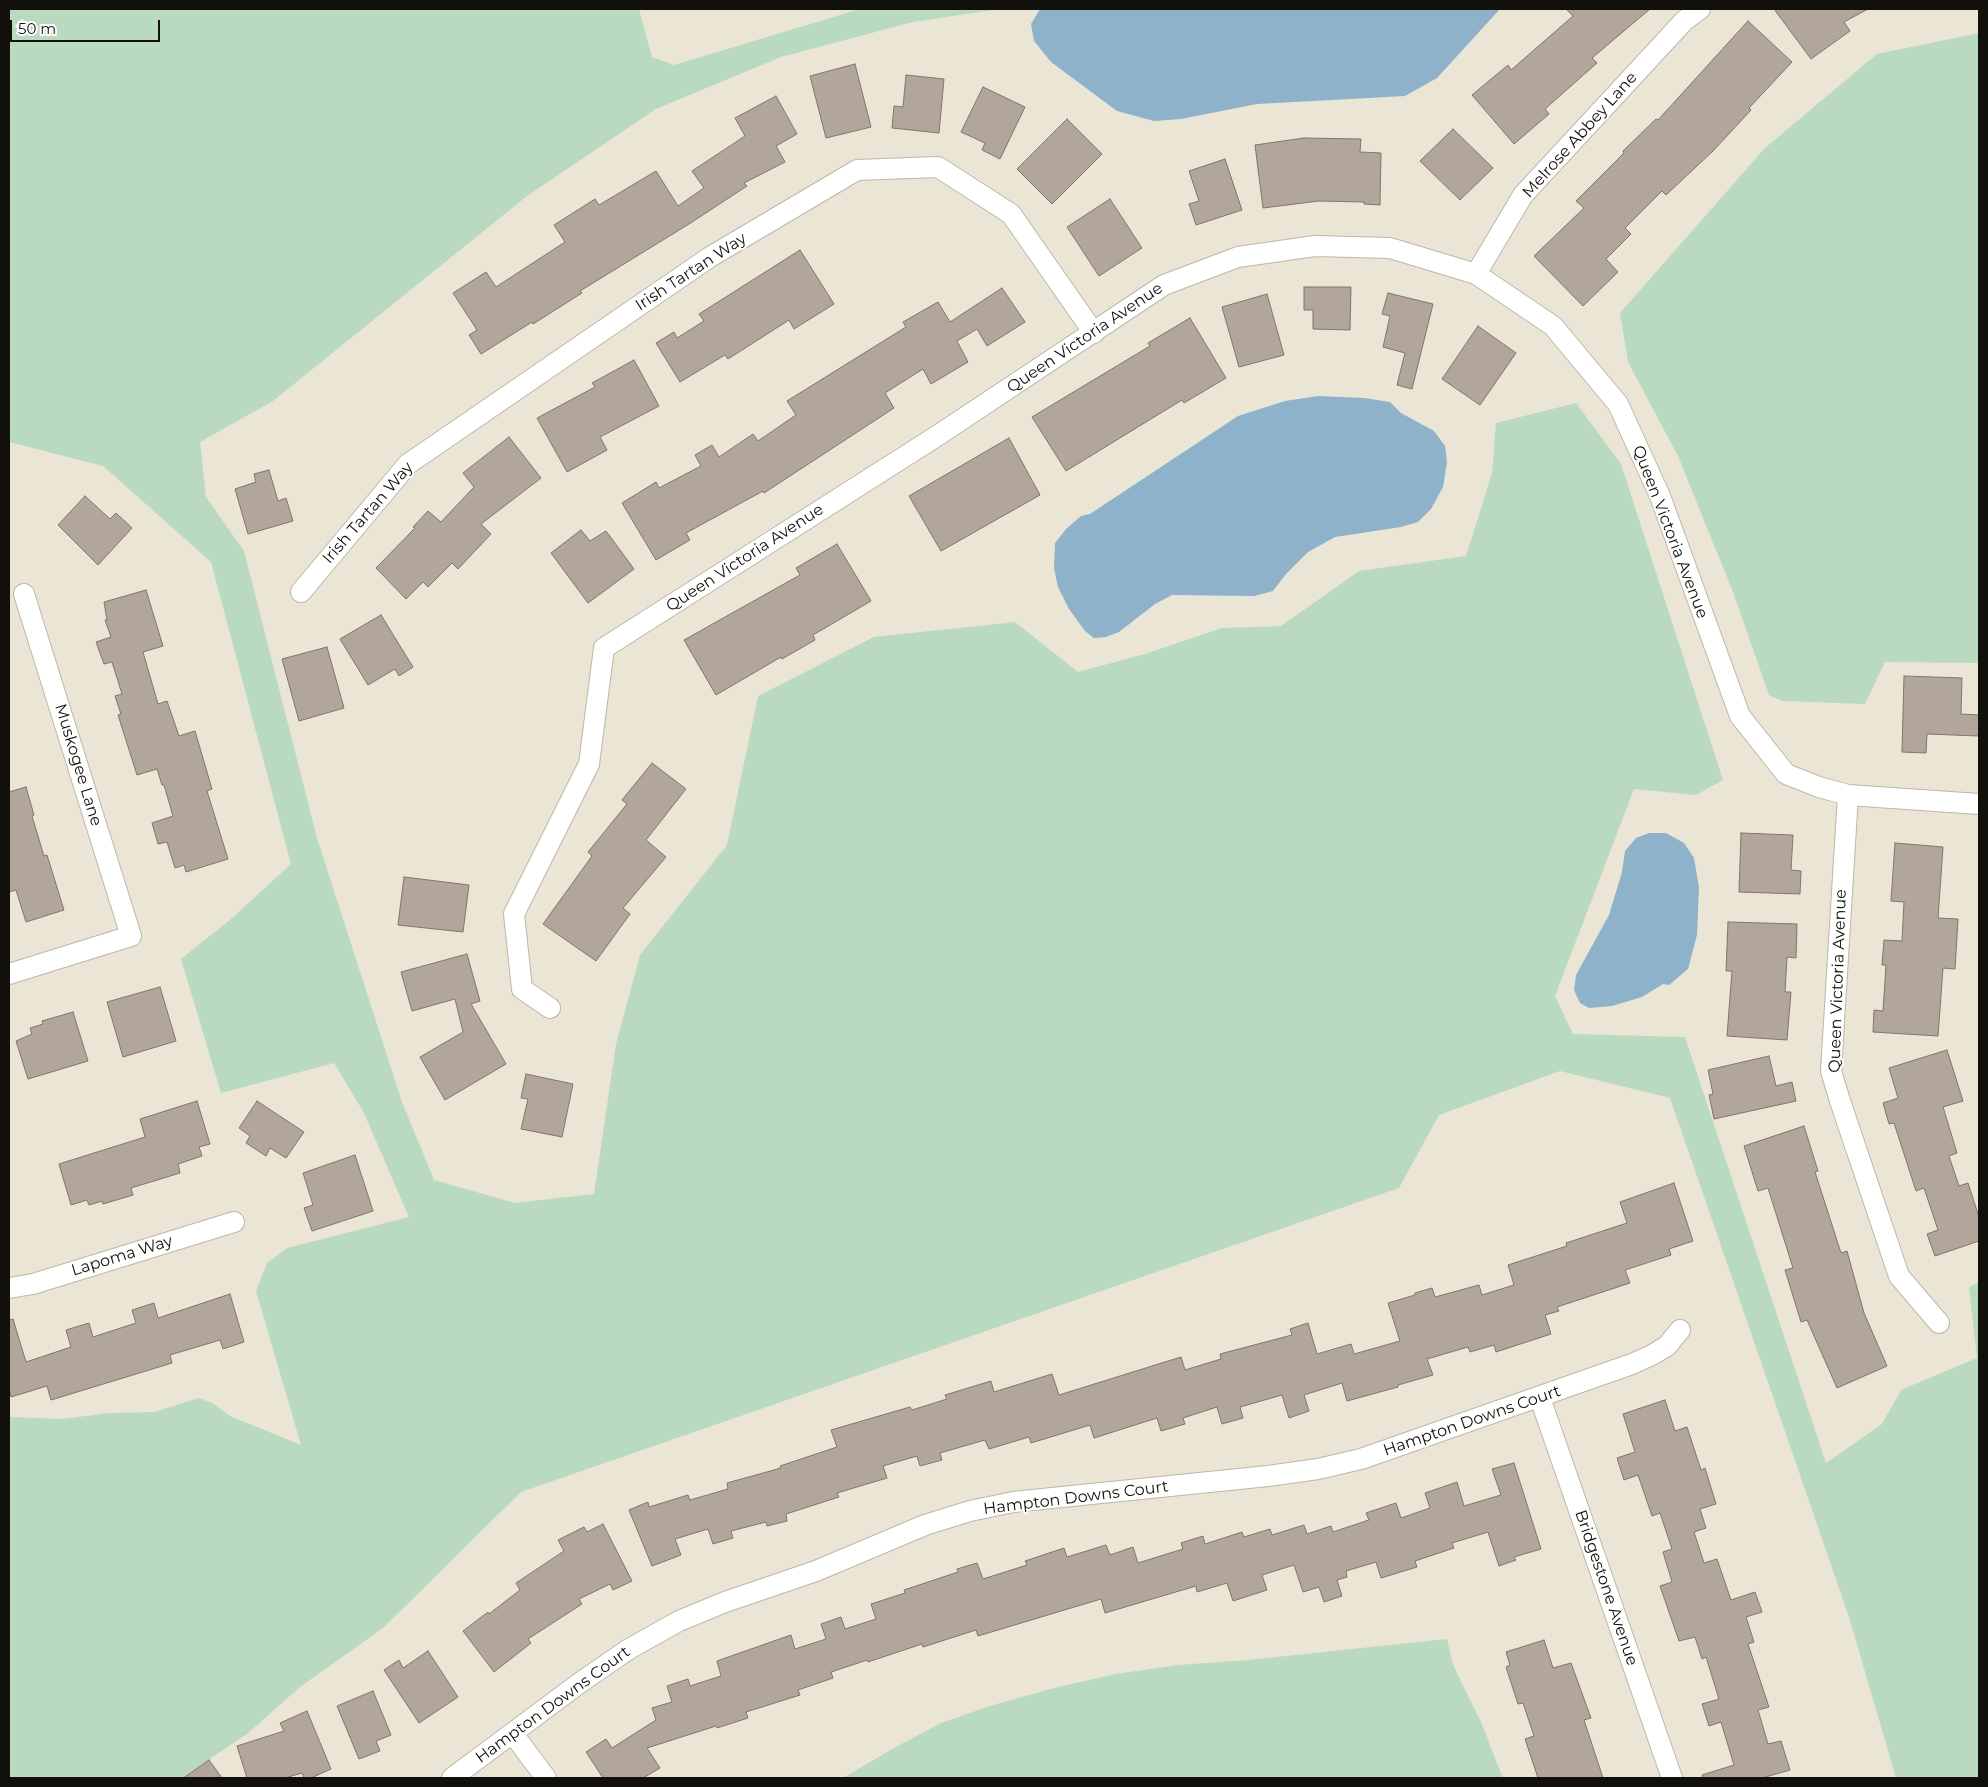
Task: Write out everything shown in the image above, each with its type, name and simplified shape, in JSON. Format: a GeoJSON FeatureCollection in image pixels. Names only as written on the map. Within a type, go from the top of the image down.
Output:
{"type":"FeatureCollection","features":[{"type":"Feature","properties":{"kind":"street","name":"Melrose Abbey Lane"},"geometry":{"type":"LineString","coordinates":[[1476,274],[1523,194],[1684,21],[1700,9]]}},
{"type":"Feature","properties":{"kind":"street","name":"Irish Tartan Way"},"geometry":{"type":"LineString","coordinates":[[301,592],[408,464],[710,257],[857,170],[938,167],[1011,214],[1094,333]]}},
{"type":"Feature","properties":{"kind":"street","name":"Queen Victoria Avenue"},"geometry":{"type":"LineString","coordinates":[[550,1008],[522,990],[514,914],[589,764],[604,648],[940,434],[1164,285],[1238,257],[1316,246],[1390,248],[1476,274],[1553,326],[1618,404],[1660,496],[1740,716],[1786,774],[1819,787],[1848,795],[1979,804]]}},
{"type":"Feature","properties":{"kind":"street","name":"Muskogee Lane"},"geometry":{"type":"LineString","coordinates":[[9,974],[131,936],[24,594]]}},
{"type":"Feature","properties":{"kind":"street","name":"Queen Victoria Avenue"},"geometry":{"type":"LineString","coordinates":[[1848,795],[1831,1071],[1899,1276],[1939,1323]]}},
{"type":"Feature","properties":{"kind":"street","name":"Lapoma Way"},"geometry":{"type":"LineString","coordinates":[[9,1288],[33,1284],[234,1222]]}},
{"type":"Feature","properties":{"kind":"street","name":"Hampton Downs Court"},"geometry":{"type":"LineString","coordinates":[[452,1778],[581,1682],[629,1649],[679,1621],[725,1602],[816,1571],[925,1525],[970,1511],[1013,1502],[1268,1476],[1318,1469],[1361,1459],[1540,1398],[1652,1355],[1666,1346],[1680,1330]]}},
{"type":"Feature","properties":{"kind":"street","name":"Bridgestone Avenue"},"geometry":{"type":"LineString","coordinates":[[1540,1398],[1672,1778]]}},
{"type":"Feature","properties":{"kind":"street"},"geometry":{"type":"LineString","coordinates":[[513,1734],[546,1778]]}},
{"type":"Feature","properties":{"kind":"green space"},"geometry":{"type":"Polygon","coordinates":[[[9,9],[639,9],[652,57],[674,65],[860,9],[1000,9],[913,22],[781,57],[656,109],[527,196],[273,401],[200,442],[206,497],[244,551],[317,838],[402,1102],[434,1180],[515,1203],[594,1194],[616,1044],[640,955],[727,845],[758,696],[874,637],[1015,622],[1078,672],[1145,654],[1222,628],[1281,626],[1359,571],[1466,556],[1492,473],[1496,423],[1576,403],[1621,464],[1723,780],[1696,795],[1634,789],[1555,996],[1573,1034],[1685,1037],[1826,1463],[1882,1424],[1901,1390],[1977,1358],[1969,1287],[1979,1282],[1979,1778],[1896,1778],[1849,1617],[1670,1098],[1560,1071],[1439,1115],[1399,1188],[521,1492],[383,1628],[300,1687],[247,1734],[181,1778],[9,1778],[9,1417],[61,1419],[111,1413],[154,1412],[199,1398],[212,1403],[230,1416],[301,1445],[256,1291],[267,1263],[287,1248],[409,1217],[363,1111],[334,1063],[221,1093],[181,959],[231,919],[291,864],[211,562],[103,466],[9,442],[9,9]]]}},
{"type":"Feature","properties":{"kind":"green space"},"geometry":{"type":"Polygon","coordinates":[[[1979,33],[1979,663],[1885,662],[1865,704],[1782,701],[1769,695],[1733,592],[1678,456],[1628,362],[1620,313],[1765,148],[1877,54],[1979,33]]]}},
{"type":"Feature","properties":{"kind":"green space"},"geometry":{"type":"Polygon","coordinates":[[[1447,1639],[1453,1665],[1481,1722],[1503,1778],[843,1778],[941,1723],[993,1705],[1058,1687],[1116,1674],[1178,1665],[1248,1660],[1447,1639]]]}},
{"type":"Feature","properties":{"kind":"water"},"geometry":{"type":"Polygon","coordinates":[[[1040,9],[1500,9],[1437,78],[1405,96],[1257,104],[1181,119],[1154,121],[1117,111],[1051,62],[1034,41],[1031,24],[1040,9]]]}},
{"type":"Feature","properties":{"kind":"water"},"geometry":{"type":"Polygon","coordinates":[[[1318,396],[1364,398],[1390,402],[1401,413],[1434,431],[1445,446],[1447,462],[1443,487],[1431,509],[1418,522],[1401,527],[1335,537],[1308,552],[1286,574],[1273,591],[1254,596],[1172,595],[1155,604],[1119,632],[1106,637],[1094,638],[1085,631],[1069,609],[1058,587],[1054,568],[1055,543],[1066,529],[1081,516],[1090,514],[1238,416],[1285,401],[1318,396]]]}},
{"type":"Feature","properties":{"kind":"water"},"geometry":{"type":"Polygon","coordinates":[[[1649,833],[1666,833],[1684,843],[1694,858],[1699,888],[1697,935],[1688,969],[1669,985],[1663,984],[1642,997],[1612,1006],[1589,1008],[1580,1003],[1574,990],[1576,975],[1609,915],[1622,872],[1625,851],[1636,838],[1649,833]]]}},
{"type":"Feature","properties":{"kind":"building"},"geometry":{"type":"Polygon","coordinates":[[[1566,9],[1650,9],[1592,58],[1597,63],[1545,109],[1549,114],[1514,144],[1472,95],[1508,65],[1511,70],[1573,16],[1566,9]]]}},
{"type":"Feature","properties":{"kind":"building"},"geometry":{"type":"Polygon","coordinates":[[[1774,9],[1868,9],[1844,22],[1850,31],[1811,59],[1774,9]]]}},
{"type":"Feature","properties":{"kind":"building"},"geometry":{"type":"Polygon","coordinates":[[[1748,21],[1792,62],[1749,108],[1751,110],[1713,151],[1666,195],[1662,191],[1625,228],[1631,234],[1606,259],[1618,272],[1583,306],[1534,256],[1584,208],[1576,201],[1624,153],[1623,151],[1656,119],[1658,120],[1748,21]]]}},
{"type":"Feature","properties":{"kind":"building"},"geometry":{"type":"Polygon","coordinates":[[[855,64],[871,127],[826,138],[810,76],[855,64]]]}},
{"type":"Feature","properties":{"kind":"building"},"geometry":{"type":"Polygon","coordinates":[[[906,75],[944,79],[939,133],[892,128],[894,106],[903,107],[906,75]]]}},
{"type":"Feature","properties":{"kind":"building"},"geometry":{"type":"Polygon","coordinates":[[[983,87],[1025,107],[1000,159],[982,150],[985,143],[961,132],[983,87]]]}},
{"type":"Feature","properties":{"kind":"building"},"geometry":{"type":"Polygon","coordinates":[[[776,96],[797,134],[776,146],[785,162],[744,183],[747,186],[689,224],[580,291],[582,293],[533,324],[532,322],[481,354],[469,335],[477,330],[453,293],[486,272],[496,287],[565,242],[554,225],[595,199],[599,205],[656,171],[678,206],[704,188],[692,171],[745,136],[735,118],[776,96]]]}},
{"type":"Feature","properties":{"kind":"building"},"geometry":{"type":"Polygon","coordinates":[[[1067,119],[1102,154],[1052,204],[1017,169],[1067,119]]]}},
{"type":"Feature","properties":{"kind":"building"},"geometry":{"type":"Polygon","coordinates":[[[1453,129],[1493,168],[1460,200],[1420,161],[1453,129]]]}},
{"type":"Feature","properties":{"kind":"building"},"geometry":{"type":"Polygon","coordinates":[[[1304,138],[1361,139],[1360,152],[1381,153],[1380,205],[1364,204],[1364,202],[1319,201],[1263,208],[1255,145],[1304,138]]]}},
{"type":"Feature","properties":{"kind":"building"},"geometry":{"type":"Polygon","coordinates":[[[1225,159],[1242,210],[1196,225],[1189,204],[1199,201],[1189,171],[1225,159]]]}},
{"type":"Feature","properties":{"kind":"building"},"geometry":{"type":"Polygon","coordinates":[[[1110,199],[1142,248],[1099,276],[1067,227],[1110,199]]]}},
{"type":"Feature","properties":{"kind":"building"},"geometry":{"type":"Polygon","coordinates":[[[800,250],[834,304],[794,329],[789,320],[728,359],[725,355],[680,382],[656,343],[674,332],[677,338],[704,321],[699,314],[800,250]]]}},
{"type":"Feature","properties":{"kind":"building"},"geometry":{"type":"Polygon","coordinates":[[[1304,287],[1351,287],[1350,330],[1313,329],[1313,310],[1304,310],[1304,287]]]}},
{"type":"Feature","properties":{"kind":"building"},"geometry":{"type":"Polygon","coordinates":[[[1002,288],[1025,322],[987,346],[977,329],[957,341],[968,362],[931,384],[923,369],[885,393],[894,408],[764,493],[763,491],[686,533],[690,540],[656,560],[622,503],[656,482],[659,488],[701,466],[695,455],[712,445],[719,457],[753,434],[758,441],[796,415],[787,401],[906,327],[903,322],[938,302],[950,322],[1002,288]]]}},
{"type":"Feature","properties":{"kind":"building"},"geometry":{"type":"Polygon","coordinates":[[[1388,293],[1433,304],[1412,389],[1397,385],[1405,353],[1383,347],[1390,316],[1382,314],[1388,293]]]}},
{"type":"Feature","properties":{"kind":"building"},"geometry":{"type":"Polygon","coordinates":[[[1267,294],[1284,355],[1239,367],[1222,307],[1267,294]]]}},
{"type":"Feature","properties":{"kind":"building"},"geometry":{"type":"Polygon","coordinates":[[[1190,318],[1226,378],[1184,403],[1182,400],[1066,471],[1032,417],[1150,346],[1148,343],[1190,318]]]}},
{"type":"Feature","properties":{"kind":"building"},"geometry":{"type":"Polygon","coordinates":[[[1478,326],[1516,353],[1480,405],[1442,379],[1478,326]]]}},
{"type":"Feature","properties":{"kind":"building"},"geometry":{"type":"Polygon","coordinates":[[[634,360],[659,406],[600,437],[607,450],[567,472],[537,418],[595,387],[592,383],[634,360]]]}},
{"type":"Feature","properties":{"kind":"building"},"geometry":{"type":"Polygon","coordinates":[[[509,437],[541,478],[481,524],[491,534],[458,569],[452,563],[428,587],[423,582],[406,599],[376,568],[415,528],[413,527],[428,511],[441,522],[474,487],[463,473],[509,437]]]}},
{"type":"Feature","properties":{"kind":"building"},"geometry":{"type":"Polygon","coordinates":[[[1009,438],[1040,495],[941,551],[909,496],[1009,438]]]}},
{"type":"Feature","properties":{"kind":"building"},"geometry":{"type":"Polygon","coordinates":[[[269,470],[278,501],[286,498],[293,521],[248,534],[235,489],[256,482],[254,474],[269,470]]]}},
{"type":"Feature","properties":{"kind":"building"},"geometry":{"type":"Polygon","coordinates":[[[85,496],[110,519],[116,513],[132,528],[98,565],[58,525],[85,496]]]}},
{"type":"Feature","properties":{"kind":"building"},"geometry":{"type":"Polygon","coordinates":[[[581,530],[590,541],[606,531],[634,569],[588,603],[551,553],[581,530]]]}},
{"type":"Feature","properties":{"kind":"building"},"geometry":{"type":"Polygon","coordinates":[[[837,544],[871,601],[813,635],[815,640],[782,659],[781,657],[716,695],[684,640],[800,575],[796,568],[837,544]]]}},
{"type":"Feature","properties":{"kind":"building"},"geometry":{"type":"Polygon","coordinates":[[[146,590],[163,646],[143,652],[158,704],[167,701],[179,736],[195,731],[212,789],[207,791],[228,859],[186,872],[184,865],[175,868],[167,842],[158,844],[152,823],[173,816],[164,785],[162,785],[157,769],[137,775],[118,715],[121,714],[115,696],[122,694],[112,662],[104,664],[96,642],[111,637],[105,620],[107,620],[104,602],[146,590]]]}},
{"type":"Feature","properties":{"kind":"building"},"geometry":{"type":"Polygon","coordinates":[[[381,615],[413,667],[399,676],[395,669],[368,685],[340,639],[381,615]]]}},
{"type":"Feature","properties":{"kind":"building"},"geometry":{"type":"Polygon","coordinates":[[[327,647],[344,708],[299,721],[282,659],[327,647]]]}},
{"type":"Feature","properties":{"kind":"building"},"geometry":{"type":"Polygon","coordinates":[[[1904,676],[1962,678],[1961,714],[1979,715],[1979,736],[1927,734],[1926,753],[1902,752],[1904,676]]]}},
{"type":"Feature","properties":{"kind":"building"},"geometry":{"type":"Polygon","coordinates":[[[652,763],[686,789],[646,840],[666,857],[623,908],[630,914],[596,961],[543,924],[592,856],[588,852],[627,804],[622,800],[652,763]]]}},
{"type":"Feature","properties":{"kind":"building"},"geometry":{"type":"Polygon","coordinates":[[[26,787],[34,815],[32,816],[44,856],[47,855],[64,910],[26,922],[16,890],[9,892],[9,792],[26,787]]]}},
{"type":"Feature","properties":{"kind":"building"},"geometry":{"type":"Polygon","coordinates":[[[1741,833],[1793,835],[1791,870],[1801,871],[1800,894],[1739,892],[1741,833]]]}},
{"type":"Feature","properties":{"kind":"building"},"geometry":{"type":"Polygon","coordinates":[[[1895,843],[1943,847],[1938,918],[1958,919],[1955,969],[1943,968],[1938,1036],[1873,1032],[1874,1010],[1883,1011],[1886,965],[1882,965],[1884,940],[1902,941],[1904,902],[1891,901],[1895,843]]]}},
{"type":"Feature","properties":{"kind":"building"},"geometry":{"type":"Polygon","coordinates":[[[404,877],[469,885],[463,932],[398,925],[404,877]]]}},
{"type":"Feature","properties":{"kind":"building"},"geometry":{"type":"Polygon","coordinates":[[[1728,922],[1797,924],[1796,958],[1787,957],[1785,992],[1791,992],[1787,1040],[1727,1036],[1732,971],[1726,971],[1728,922]]]}},
{"type":"Feature","properties":{"kind":"building"},"geometry":{"type":"Polygon","coordinates":[[[467,954],[480,1001],[471,1004],[506,1064],[445,1100],[420,1057],[463,1032],[455,999],[412,1011],[401,972],[467,954]]]}},
{"type":"Feature","properties":{"kind":"building"},"geometry":{"type":"Polygon","coordinates":[[[160,987],[176,1041],[123,1057],[107,1002],[160,987]]]}},
{"type":"Feature","properties":{"kind":"building"},"geometry":{"type":"Polygon","coordinates":[[[73,1012],[88,1061],[28,1079],[16,1041],[32,1034],[30,1028],[43,1024],[42,1021],[73,1012]]]}},
{"type":"Feature","properties":{"kind":"building"},"geometry":{"type":"Polygon","coordinates":[[[1947,1050],[1963,1101],[1943,1107],[1957,1153],[1949,1156],[1959,1186],[1968,1183],[1979,1217],[1979,1241],[1935,1256],[1927,1234],[1938,1230],[1924,1188],[1916,1191],[1894,1123],[1889,1124],[1883,1103],[1898,1098],[1889,1068],[1947,1050]]]}},
{"type":"Feature","properties":{"kind":"building"},"geometry":{"type":"Polygon","coordinates":[[[1769,1056],[1776,1086],[1792,1082],[1796,1101],[1714,1119],[1709,1095],[1713,1094],[1708,1070],[1769,1056]]]}},
{"type":"Feature","properties":{"kind":"building"},"geometry":{"type":"Polygon","coordinates":[[[526,1074],[573,1084],[562,1137],[521,1129],[528,1099],[521,1098],[526,1074]]]}},
{"type":"Feature","properties":{"kind":"building"},"geometry":{"type":"Polygon","coordinates":[[[197,1101],[210,1144],[199,1147],[202,1156],[178,1164],[180,1173],[131,1188],[133,1195],[103,1204],[102,1201],[89,1205],[87,1200],[71,1205],[59,1164],[145,1137],[140,1119],[197,1101]]]}},
{"type":"Feature","properties":{"kind":"building"},"geometry":{"type":"Polygon","coordinates":[[[257,1101],[304,1132],[286,1158],[270,1148],[266,1156],[246,1143],[250,1136],[239,1128],[257,1101]]]}},
{"type":"Feature","properties":{"kind":"building"},"geometry":{"type":"Polygon","coordinates":[[[1804,1126],[1818,1171],[1815,1172],[1841,1253],[1847,1251],[1864,1313],[1887,1366],[1837,1388],[1807,1320],[1801,1322],[1785,1270],[1793,1268],[1768,1188],[1758,1191],[1744,1146],[1804,1126]]]}},
{"type":"Feature","properties":{"kind":"building"},"geometry":{"type":"Polygon","coordinates":[[[355,1155],[373,1211],[312,1231],[304,1208],[313,1205],[303,1173],[355,1155]]]}},
{"type":"Feature","properties":{"kind":"building"},"geometry":{"type":"Polygon","coordinates":[[[1674,1183],[1693,1241],[1669,1249],[1671,1255],[1625,1270],[1630,1283],[1557,1307],[1559,1311],[1545,1315],[1551,1334],[1496,1352],[1494,1345],[1470,1352],[1468,1347],[1427,1359],[1433,1375],[1398,1385],[1398,1387],[1347,1401],[1342,1383],[1304,1395],[1309,1411],[1289,1418],[1282,1395],[1240,1407],[1243,1418],[1222,1424],[1217,1407],[1183,1418],[1185,1424],[1161,1431],[1157,1418],[1094,1438],[1090,1425],[1031,1443],[1029,1437],[989,1449],[985,1440],[940,1453],[942,1460],[920,1466],[917,1456],[883,1466],[887,1478],[837,1493],[839,1497],[786,1514],[787,1521],[767,1526],[766,1522],[731,1531],[733,1538],[713,1544],[708,1529],[675,1539],[681,1555],[652,1566],[629,1510],[648,1502],[649,1507],[688,1495],[690,1500],[728,1489],[727,1483],[781,1468],[780,1466],[837,1447],[831,1430],[910,1407],[912,1410],[947,1399],[945,1395],[991,1381],[994,1392],[1052,1374],[1059,1395],[1181,1357],[1185,1370],[1221,1359],[1220,1354],[1292,1335],[1290,1329],[1308,1323],[1317,1354],[1351,1344],[1354,1354],[1400,1341],[1388,1303],[1432,1288],[1435,1297],[1479,1285],[1482,1295],[1514,1285],[1508,1265],[1567,1246],[1566,1243],[1627,1223],[1620,1202],[1674,1183]]]}},
{"type":"Feature","properties":{"kind":"building"},"geometry":{"type":"Polygon","coordinates":[[[230,1294],[244,1342],[223,1349],[220,1340],[170,1355],[172,1363],[51,1400],[47,1386],[11,1397],[9,1389],[9,1320],[13,1319],[26,1362],[71,1347],[66,1330],[89,1323],[93,1337],[136,1323],[132,1310],[154,1303],[158,1318],[230,1294]]]}},
{"type":"Feature","properties":{"kind":"building"},"geometry":{"type":"Polygon","coordinates":[[[1665,1400],[1675,1431],[1687,1427],[1701,1470],[1705,1468],[1716,1504],[1700,1509],[1706,1528],[1694,1532],[1704,1563],[1717,1559],[1731,1600],[1755,1592],[1762,1612],[1746,1617],[1754,1642],[1748,1644],[1769,1707],[1758,1710],[1768,1744],[1781,1741],[1790,1770],[1762,1778],[1703,1778],[1702,1775],[1734,1765],[1721,1722],[1709,1726],[1702,1704],[1719,1699],[1706,1657],[1702,1659],[1695,1637],[1679,1641],[1660,1586],[1672,1582],[1663,1552],[1672,1549],[1660,1513],[1652,1516],[1638,1475],[1624,1480],[1617,1458],[1635,1452],[1623,1414],[1665,1400]]]}},
{"type":"Feature","properties":{"kind":"building"},"geometry":{"type":"Polygon","coordinates":[[[1514,1463],[1541,1549],[1514,1557],[1516,1560],[1499,1566],[1488,1532],[1452,1543],[1454,1548],[1415,1561],[1417,1567],[1381,1578],[1376,1562],[1346,1571],[1347,1577],[1337,1580],[1342,1596],[1324,1602],[1319,1587],[1303,1592],[1294,1565],[1262,1575],[1267,1590],[1233,1601],[1227,1583],[1197,1592],[1196,1586],[1105,1613],[1101,1599],[978,1636],[976,1630],[923,1647],[922,1644],[831,1672],[833,1678],[798,1690],[800,1695],[746,1712],[748,1718],[647,1748],[660,1768],[643,1778],[603,1778],[586,1752],[606,1739],[612,1748],[656,1720],[652,1708],[672,1702],[667,1686],[688,1679],[690,1686],[721,1676],[717,1661],[791,1635],[795,1649],[826,1639],[821,1624],[841,1617],[845,1629],[876,1619],[871,1604],[905,1593],[904,1590],[958,1572],[957,1569],[977,1563],[983,1579],[1027,1565],[1025,1561],[1064,1548],[1067,1557],[1106,1545],[1110,1555],[1133,1547],[1138,1563],[1183,1549],[1181,1543],[1203,1536],[1205,1544],[1242,1532],[1244,1537],[1270,1529],[1272,1535],[1304,1525],[1307,1534],[1331,1526],[1333,1532],[1369,1520],[1366,1513],[1396,1503],[1401,1518],[1430,1508],[1425,1493],[1457,1482],[1464,1506],[1501,1495],[1492,1469],[1514,1463]]]}},
{"type":"Feature","properties":{"kind":"building"},"geometry":{"type":"Polygon","coordinates":[[[603,1524],[632,1581],[613,1590],[610,1584],[579,1599],[582,1604],[528,1639],[531,1643],[494,1672],[463,1631],[520,1590],[516,1583],[564,1551],[558,1540],[584,1527],[587,1532],[603,1524]]]}},
{"type":"Feature","properties":{"kind":"building"},"geometry":{"type":"Polygon","coordinates":[[[1544,1640],[1553,1668],[1571,1663],[1591,1718],[1584,1720],[1603,1778],[1538,1778],[1525,1739],[1534,1736],[1523,1703],[1518,1704],[1506,1667],[1510,1665],[1506,1652],[1544,1640]]]}},
{"type":"Feature","properties":{"kind":"building"},"geometry":{"type":"Polygon","coordinates":[[[428,1651],[458,1697],[419,1723],[384,1670],[399,1660],[403,1668],[428,1651]]]}},
{"type":"Feature","properties":{"kind":"building"},"geometry":{"type":"Polygon","coordinates":[[[373,1691],[391,1735],[376,1741],[380,1751],[359,1759],[337,1706],[373,1691]]]}},
{"type":"Feature","properties":{"kind":"building"},"geometry":{"type":"Polygon","coordinates":[[[307,1711],[331,1769],[311,1778],[304,1778],[302,1773],[285,1778],[247,1778],[237,1746],[284,1731],[280,1723],[307,1711]]]}},
{"type":"Feature","properties":{"kind":"building"},"geometry":{"type":"Polygon","coordinates":[[[209,1760],[222,1778],[183,1778],[209,1760]]]}}]}
